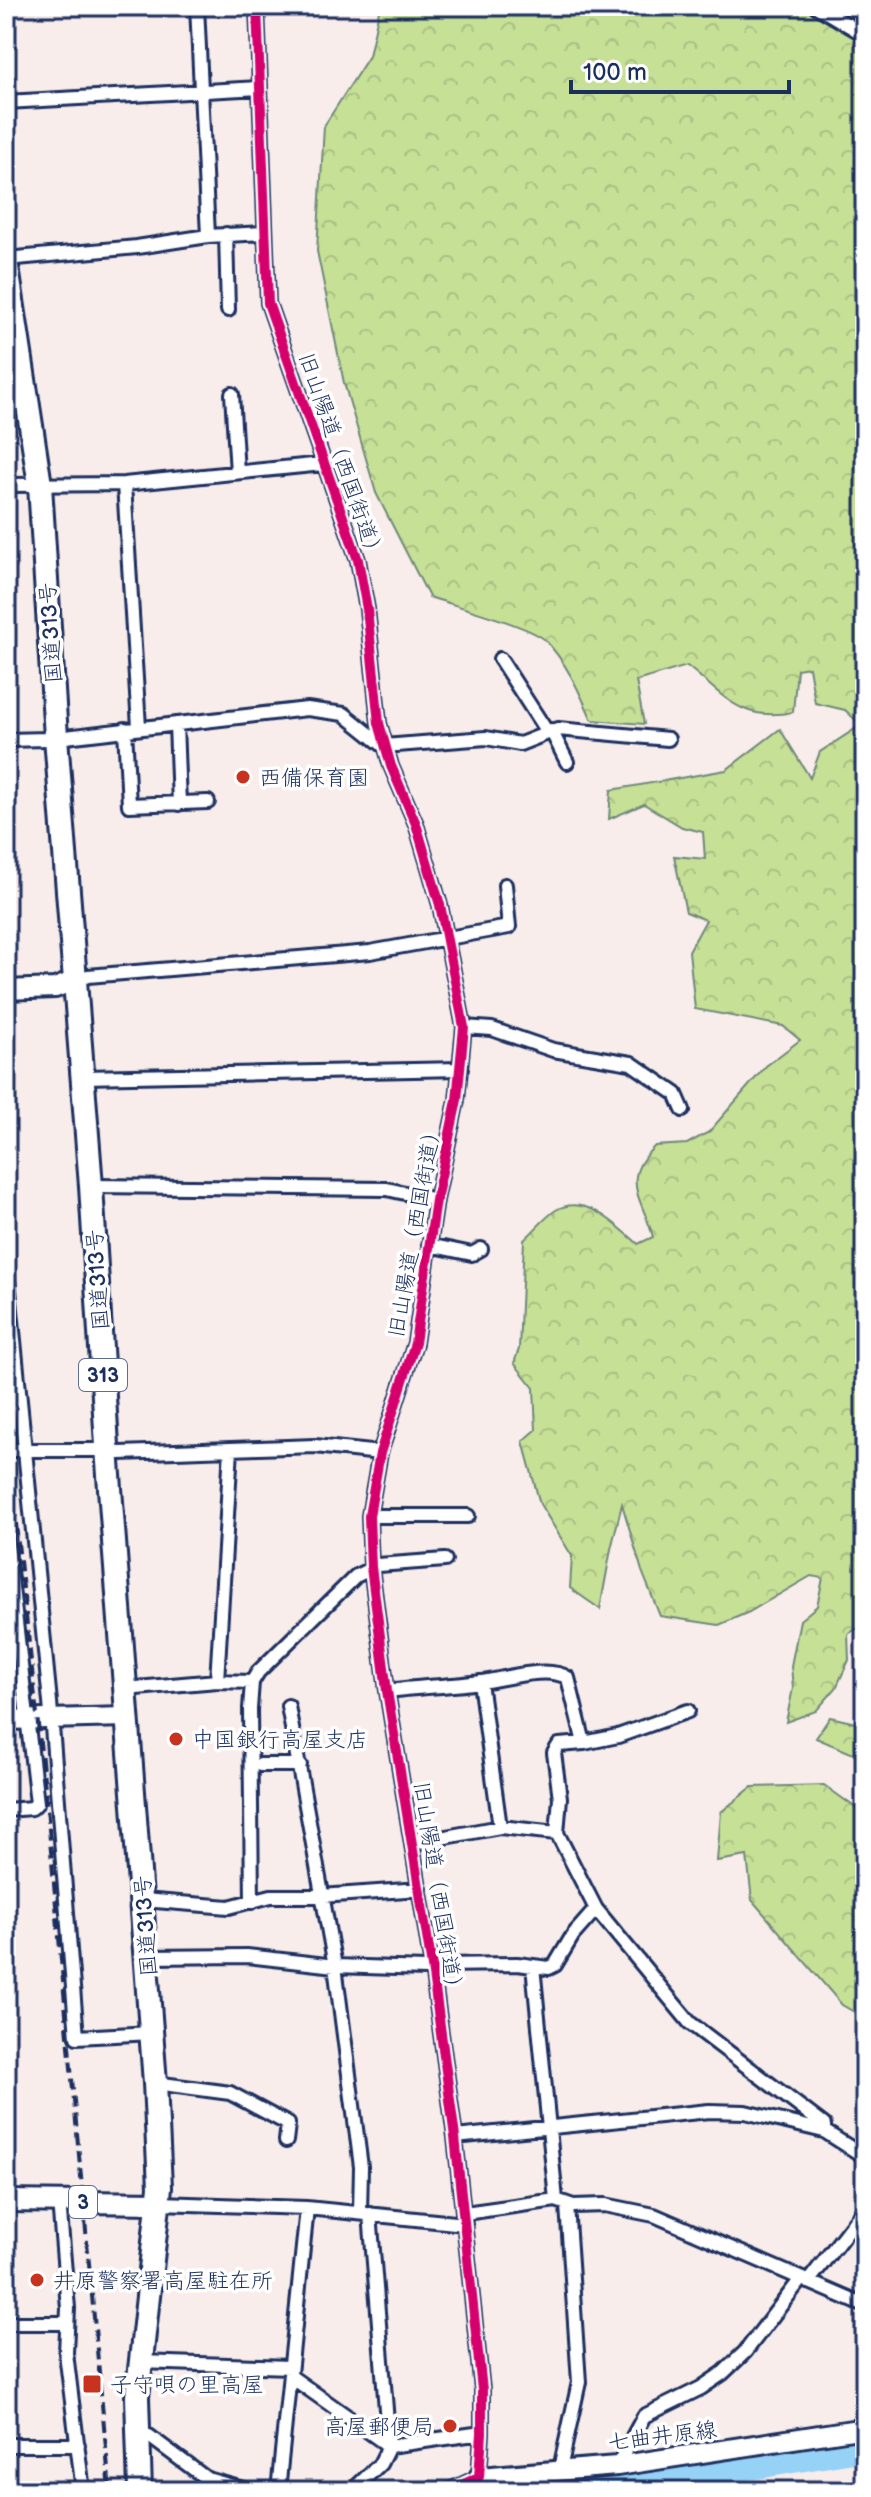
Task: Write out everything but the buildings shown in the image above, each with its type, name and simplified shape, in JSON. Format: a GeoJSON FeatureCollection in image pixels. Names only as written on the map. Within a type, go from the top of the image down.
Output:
{"type":"FeatureCollection","features":[{"type":"Feature","properties":{"kind":"highway","name":"国道313号"},"geometry":{"type":"LineString","coordinates":[[6,260],[9,301],[40,485],[152,2033],[160,2172],[140,2362],[140,2491]]}},
{"type":"Feature","properties":{"kind":"main road"},"geometry":{"type":"LineString","coordinates":[[6,990],[55,988],[76,980]]}},
{"type":"Feature","properties":{"kind":"main road"},"geometry":{"type":"LineString","coordinates":[[6,1720],[127,1717]]}},
{"type":"Feature","properties":{"kind":"main road","name":"3"},"geometry":{"type":"LineString","coordinates":[[6,2201],[159,2203]]}},
{"type":"Feature","properties":{"kind":"main road","name":"七曲井原線"},"geometry":{"type":"LineString","coordinates":[[477,2484],[560,2469],[617,2466],[865,2428]]}},
{"type":"Feature","properties":{"kind":"street"},"geometry":{"type":"LineString","coordinates":[[197,6],[208,236]]}},
{"type":"Feature","properties":{"kind":"street","name":"旧山陽道（西国街道）"},"geometry":{"type":"LineString","coordinates":[[257,6],[268,303],[358,560],[384,746],[416,824],[448,937],[464,1027],[451,1136],[436,1200],[415,1343],[380,1453],[369,1516],[371,1567],[387,1691],[432,1967],[465,2218],[482,2390],[477,2484]]}},
{"type":"Feature","properties":{"kind":"street"},"geometry":{"type":"LineString","coordinates":[[816,6],[865,35]]}},
{"type":"Feature","properties":{"kind":"street"},"geometry":{"type":"LineString","coordinates":[[6,102],[260,88]]}},
{"type":"Feature","properties":{"kind":"street"},"geometry":{"type":"LineString","coordinates":[[6,260],[137,247],[226,234],[264,233]]}},
{"type":"Feature","properties":{"kind":"street"},"geometry":{"type":"LineString","coordinates":[[226,234],[228,310]]}},
{"type":"Feature","properties":{"kind":"street"},"geometry":{"type":"LineString","coordinates":[[232,394],[237,472]]}},
{"type":"Feature","properties":{"kind":"street"},"geometry":{"type":"LineString","coordinates":[[6,485],[124,484],[323,464]]}},
{"type":"Feature","properties":{"kind":"street"},"geometry":{"type":"LineString","coordinates":[[124,484],[139,727]]}},
{"type":"Feature","properties":{"kind":"street"},"geometry":{"type":"LineString","coordinates":[[500,659],[567,762]]}},
{"type":"Feature","properties":{"kind":"street"},"geometry":{"type":"LineString","coordinates":[[6,740],[307,709],[344,714],[384,746],[486,738],[520,744],[549,731],[668,739]]}},
{"type":"Feature","properties":{"kind":"street"},"geometry":{"type":"LineString","coordinates":[[176,724],[179,804]]}},
{"type":"Feature","properties":{"kind":"street"},"geometry":{"type":"LineString","coordinates":[[125,729],[129,805],[208,802]]}},
{"type":"Feature","properties":{"kind":"street"},"geometry":{"type":"LineString","coordinates":[[76,980],[88,976],[370,952],[509,927],[505,885]]}},
{"type":"Feature","properties":{"kind":"street"},"geometry":{"type":"LineString","coordinates":[[464,1027],[492,1029],[553,1050],[631,1063],[676,1094],[683,1110]]}},
{"type":"Feature","properties":{"kind":"street"},"geometry":{"type":"LineString","coordinates":[[83,1077],[461,1069]]}},
{"type":"Feature","properties":{"kind":"street"},"geometry":{"type":"LineString","coordinates":[[91,1186],[387,1189],[436,1200]]}},
{"type":"Feature","properties":{"kind":"street"},"geometry":{"type":"LineString","coordinates":[[429,1245],[472,1254],[481,1249]]}},
{"type":"Feature","properties":{"kind":"street"},"geometry":{"type":"LineString","coordinates":[[6,1260],[51,1719],[77,2037],[152,2033]]}},
{"type":"Feature","properties":{"kind":"street"},"geometry":{"type":"LineString","coordinates":[[6,1450],[120,1453],[315,1446],[380,1453]]}},
{"type":"Feature","properties":{"kind":"street"},"geometry":{"type":"LineString","coordinates":[[217,1681],[231,1449]]}},
{"type":"Feature","properties":{"kind":"street"},"geometry":{"type":"LineString","coordinates":[[369,1516],[468,1516]]}},
{"type":"Feature","properties":{"kind":"street"},"geometry":{"type":"LineString","coordinates":[[6,1536],[37,1803],[32,1808],[6,1810]]}},
{"type":"Feature","properties":{"kind":"street"},"geometry":{"type":"LineString","coordinates":[[252,1902],[252,1682],[258,1672],[356,1576],[371,1567],[445,1560]]}},
{"type":"Feature","properties":{"kind":"street"},"geometry":{"type":"LineString","coordinates":[[387,1691],[480,1682],[522,1674],[564,1675],[568,1678],[584,1743]]}},
{"type":"Feature","properties":{"kind":"street"},"geometry":{"type":"LineString","coordinates":[[125,1689],[217,1681],[252,1682]]}},
{"type":"Feature","properties":{"kind":"street"},"geometry":{"type":"LineString","coordinates":[[480,1682],[500,1827]]}},
{"type":"Feature","properties":{"kind":"street"},"geometry":{"type":"LineString","coordinates":[[288,1706],[335,1966],[361,2167],[389,2446],[380,2464],[352,2491]]}},
{"type":"Feature","properties":{"kind":"street"},"geometry":{"type":"LineString","coordinates":[[688,1711],[618,1736],[559,1745],[554,1753],[560,1798],[557,1833],[596,1909],[690,2023],[824,2125],[824,2131]]}},
{"type":"Feature","properties":{"kind":"street"},"geometry":{"type":"LineString","coordinates":[[260,1765],[300,1765]]}},
{"type":"Feature","properties":{"kind":"street"},"geometry":{"type":"LineString","coordinates":[[413,1843],[500,1827],[557,1833]]}},
{"type":"Feature","properties":{"kind":"street"},"geometry":{"type":"LineString","coordinates":[[143,1900],[229,1907],[271,1896],[420,1889]]}},
{"type":"Feature","properties":{"kind":"street"},"geometry":{"type":"LineString","coordinates":[[147,1957],[247,1956],[335,1966],[517,1964],[549,1968],[555,1965],[573,1935],[596,1909]]}},
{"type":"Feature","properties":{"kind":"street"},"geometry":{"type":"LineString","coordinates":[[533,1966],[562,2203],[579,2382],[560,2469]]}},
{"type":"Feature","properties":{"kind":"street"},"geometry":{"type":"LineString","coordinates":[[155,2083],[230,2093],[288,2124],[286,2141]]}},
{"type":"Feature","properties":{"kind":"street"},"geometry":{"type":"LineString","coordinates":[[455,2137],[709,2111],[745,2112],[824,2131],[865,2157]]}},
{"type":"Feature","properties":{"kind":"street"},"geometry":{"type":"LineString","coordinates":[[59,2201],[66,2353],[83,2491]]}},
{"type":"Feature","properties":{"kind":"street"},"geometry":{"type":"LineString","coordinates":[[159,2203],[465,2218],[562,2203],[605,2205],[654,2215],[865,2306]]}},
{"type":"Feature","properties":{"kind":"street"},"geometry":{"type":"LineString","coordinates":[[278,2491],[307,2208]]}},
{"type":"Feature","properties":{"kind":"street"},"geometry":{"type":"LineString","coordinates":[[617,2466],[644,2416],[701,2388],[723,2373],[745,2352],[865,2208]]}},
{"type":"Feature","properties":{"kind":"street"},"geometry":{"type":"LineString","coordinates":[[6,2323],[67,2323]]}},
{"type":"Feature","properties":{"kind":"street"},"geometry":{"type":"LineString","coordinates":[[140,2362],[290,2371],[389,2446],[482,2433]]}},
{"type":"Feature","properties":{"kind":"street"},"geometry":{"type":"LineString","coordinates":[[138,2433],[149,2436],[205,2485],[250,2491]]}},
{"type":"Feature","properties":{"kind":"street"},"geometry":{"type":"LineString","coordinates":[[6,2445],[78,2445]]}},
{"type":"Feature","properties":{"kind":"street"},"geometry":{"type":"LineString","coordinates":[[448,2491],[477,2484]]}},
{"type":"Feature","properties":{"kind":"green space"},"geometry":{"type":"Polygon","coordinates":[[[380,6],[797,6],[865,43],[865,1624],[848,1634],[849,1660],[836,1688],[816,1711],[786,1722],[793,1688],[791,1666],[800,1620],[817,1606],[823,1578],[811,1576],[749,1612],[719,1625],[660,1616],[642,1571],[622,1504],[600,1609],[570,1588],[572,1556],[540,1504],[523,1441],[536,1430],[534,1388],[514,1363],[519,1349],[524,1240],[552,1213],[567,1206],[579,1206],[601,1214],[638,1244],[653,1237],[636,1189],[638,1169],[644,1158],[655,1146],[687,1144],[709,1132],[766,1066],[800,1040],[783,1026],[695,1009],[689,951],[706,920],[686,912],[674,856],[705,859],[703,832],[682,827],[644,804],[609,819],[611,790],[726,770],[780,729],[810,778],[820,752],[861,725],[845,710],[815,703],[809,667],[797,669],[793,712],[760,714],[746,710],[723,696],[687,666],[636,681],[644,724],[592,720],[566,668],[545,640],[508,622],[429,597],[376,493],[344,383],[317,251],[324,126],[369,56],[380,6]]]}},
{"type":"Feature","properties":{"kind":"green space"},"geometry":{"type":"Polygon","coordinates":[[[830,1717],[865,1725],[865,1759],[816,1738],[830,1717]]]}},
{"type":"Feature","properties":{"kind":"green space"},"geometry":{"type":"Polygon","coordinates":[[[824,1785],[856,1808],[865,1805],[865,2018],[842,2005],[752,1900],[747,1856],[717,1861],[721,1812],[752,1787],[824,1785]]]}},
{"type":"Feature","properties":{"kind":"waterway"},"geometry":{"type":"LineString","coordinates":[[548,2491],[763,2465],[865,2448]]}},
{"type":"Feature","properties":{"kind":"railway"},"geometry":{"type":"LineString","coordinates":[[6,1434],[46,1797],[110,2491]]}},
{"type":"Feature","properties":{"kind":"cycle path"},"geometry":{"type":"LineString","coordinates":[[257,6],[268,303],[358,560],[367,609],[379,723],[391,766],[416,824],[440,905],[464,1027],[457,1100],[436,1200],[415,1343],[380,1453],[369,1516],[371,1567],[387,1691],[432,1967],[455,2137],[482,2390],[479,2477],[448,2491]]}},
{"type":"Feature","properties":{"kind":"place","name":"西備保育園"},"geometry":{"type":"Point","coordinates":[243,777]}},
{"type":"Feature","properties":{"kind":"place","name":"中国銀行高屋支店"},"geometry":{"type":"Point","coordinates":[176,1739]}},
{"type":"Feature","properties":{"kind":"place","name":"井原警察署高屋駐在所"},"geometry":{"type":"Point","coordinates":[37,2280]}},
{"type":"Feature","properties":{"kind":"place","name":"子守唄の里高屋"},"geometry":{"type":"Point","coordinates":[92,2384]}},
{"type":"Feature","properties":{"kind":"place","name":"高屋郵便局"},"geometry":{"type":"Point","coordinates":[450,2426]}}]}
